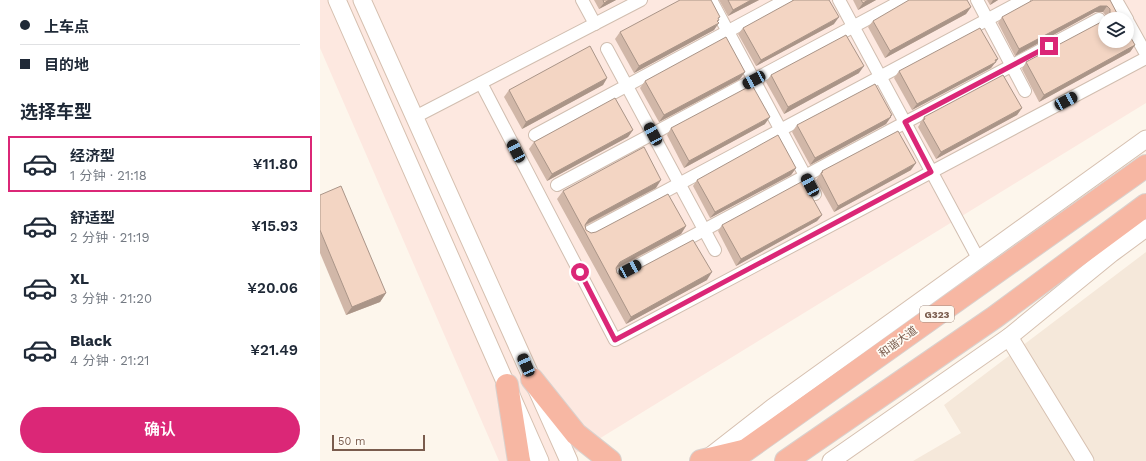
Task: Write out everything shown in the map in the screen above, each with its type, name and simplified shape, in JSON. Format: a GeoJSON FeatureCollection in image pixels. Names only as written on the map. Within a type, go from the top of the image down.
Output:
{"type":"FeatureCollection","features":[{"type":"Feature","properties":{"kind":"highway","name":"和谐大道"},"geometry":{"type":"LineString","coordinates":[[738,456],[1146,166]]}},
{"type":"Feature","properties":{"kind":"highway"},"geometry":{"type":"LineString","coordinates":[[786,461],[995,317],[1146,205]]}},
{"type":"Feature","properties":{"kind":"highway"},"geometry":{"type":"LineString","coordinates":[[532,379],[576,434],[610,461]]}},
{"type":"Feature","properties":{"kind":"highway"},"geometry":{"type":"LineString","coordinates":[[507,385],[519,461]]}},
{"type":"Feature","properties":{"kind":"highway"},"geometry":{"type":"LineString","coordinates":[[703,461],[738,456]]}},
{"type":"Feature","properties":{"kind":"street"},"geometry":{"type":"LineString","coordinates":[[337,0],[540,461]]}},
{"type":"Feature","properties":{"kind":"street"},"geometry":{"type":"LineString","coordinates":[[362,0],[569,461]]}},
{"type":"Feature","properties":{"kind":"street"},"geometry":{"type":"LineString","coordinates":[[582,0],[595,24]]}},
{"type":"Feature","properties":{"kind":"street"},"geometry":{"type":"LineString","coordinates":[[415,117],[641,0]]}},
{"type":"Feature","properties":{"kind":"street"},"geometry":{"type":"LineString","coordinates":[[711,0],[815,194]]}},
{"type":"Feature","properties":{"kind":"street"},"geometry":{"type":"LineString","coordinates":[[535,135],[786,0]]}},
{"type":"Feature","properties":{"kind":"street"},"geometry":{"type":"LineString","coordinates":[[839,0],[979,260]]}},
{"type":"Feature","properties":{"kind":"street"},"geometry":{"type":"LineString","coordinates":[[557,186],[903,0]]}},
{"type":"Feature","properties":{"kind":"street"},"geometry":{"type":"LineString","coordinates":[[977,0],[1025,91]]}},
{"type":"Feature","properties":{"kind":"street"},"geometry":{"type":"LineString","coordinates":[[587,233],[1024,0]]}},
{"type":"Feature","properties":{"kind":"street"},"geometry":{"type":"LineString","coordinates":[[1116,0],[1123,12]]}},
{"type":"Feature","properties":{"kind":"street"},"geometry":{"type":"LineString","coordinates":[[618,276],[1098,20]]}},
{"type":"Feature","properties":{"kind":"street"},"geometry":{"type":"LineString","coordinates":[[1134,32],[1146,54]]}},
{"type":"Feature","properties":{"kind":"street"},"geometry":{"type":"LineString","coordinates":[[607,49],[715,250]]}},
{"type":"Feature","properties":{"kind":"street"},"geometry":{"type":"LineString","coordinates":[[481,83],[615,340],[1146,58]]}},
{"type":"Feature","properties":{"kind":"street"},"geometry":{"type":"LineString","coordinates":[[703,461],[779,404],[1146,139]]}},
{"type":"Feature","properties":{"kind":"street"},"geometry":{"type":"LineString","coordinates":[[831,461],[1009,337],[1112,253],[1146,228]]}},
{"type":"Feature","properties":{"kind":"street"},"geometry":{"type":"LineString","coordinates":[[1009,337],[1085,461]]}},
{"type":"Feature","properties":{"kind":"shaded area"},"geometry":{"type":"Polygon","coordinates":[[[320,0],[1146,0],[1146,103],[563,461],[499,461],[320,48],[320,0]]]}},
{"type":"Feature","properties":{"kind":"shaded area"},"geometry":{"type":"Polygon","coordinates":[[[1146,252],[1146,461],[913,461],[961,433],[944,405],[1146,252]]]}},
{"type":"Feature","properties":{"kind":"building"},"geometry":{"type":"Polygon","coordinates":[[[680,0],[711,0],[720,17],[717,21],[719,23],[639,66],[620,32],[680,0]]]}},
{"type":"Feature","properties":{"kind":"building"},"geometry":{"type":"Polygon","coordinates":[[[728,0],[751,0],[733,10],[728,0]]]}},
{"type":"Feature","properties":{"kind":"building"},"geometry":{"type":"Polygon","coordinates":[[[794,0],[829,0],[839,17],[761,60],[743,28],[794,0]]]}},
{"type":"Feature","properties":{"kind":"building"},"geometry":{"type":"Polygon","coordinates":[[[861,0],[868,0],[863,3],[861,0]]]}},
{"type":"Feature","properties":{"kind":"building"},"geometry":{"type":"Polygon","coordinates":[[[909,0],[967,0],[971,7],[890,51],[873,21],[909,0]]]}},
{"type":"Feature","properties":{"kind":"building"},"geometry":{"type":"Polygon","coordinates":[[[1033,0],[1110,0],[1116,12],[1110,12],[1110,9],[1107,6],[1100,6],[1019,49],[1002,17],[1033,0]]]}},
{"type":"Feature","properties":{"kind":"building"},"geometry":{"type":"Polygon","coordinates":[[[1098,24],[1098,48],[1130,48],[1044,95],[1026,62],[1098,24]]]}},
{"type":"Feature","properties":{"kind":"building"},"geometry":{"type":"Polygon","coordinates":[[[980,28],[998,59],[995,60],[996,62],[917,104],[899,71],[980,28]]]}},
{"type":"Feature","properties":{"kind":"building"},"geometry":{"type":"Polygon","coordinates":[[[846,35],[864,66],[788,107],[771,75],[846,35]]]}},
{"type":"Feature","properties":{"kind":"building"},"geometry":{"type":"Polygon","coordinates":[[[726,37],[745,72],[664,115],[645,81],[726,37]]]}},
{"type":"Feature","properties":{"kind":"building"},"geometry":{"type":"Polygon","coordinates":[[[590,46],[607,78],[526,122],[509,90],[590,46]]]}},
{"type":"Feature","properties":{"kind":"building"},"geometry":{"type":"Polygon","coordinates":[[[1003,75],[1022,108],[941,152],[923,120],[925,119],[924,117],[1003,75]]]}},
{"type":"Feature","properties":{"kind":"building"},"geometry":{"type":"Polygon","coordinates":[[[875,84],[892,115],[890,116],[891,117],[815,158],[797,125],[875,84]]]}},
{"type":"Feature","properties":{"kind":"building"},"geometry":{"type":"Polygon","coordinates":[[[752,85],[770,117],[689,161],[671,128],[752,85]]]}},
{"type":"Feature","properties":{"kind":"building"},"geometry":{"type":"Polygon","coordinates":[[[615,98],[633,130],[552,174],[534,142],[615,98]]]}},
{"type":"Feature","properties":{"kind":"building"},"geometry":{"type":"Polygon","coordinates":[[[898,131],[916,163],[838,206],[821,173],[823,172],[822,171],[898,131]]]}},
{"type":"Feature","properties":{"kind":"building"},"geometry":{"type":"Polygon","coordinates":[[[778,135],[796,168],[715,212],[697,180],[778,135]]]}},
{"type":"Feature","properties":{"kind":"building"},"geometry":{"type":"Polygon","coordinates":[[[644,147],[661,180],[589,219],[585,225],[586,230],[591,233],[596,232],[668,194],[686,226],[620,262],[616,268],[617,273],[622,276],[627,275],[693,240],[712,272],[631,317],[563,191],[644,147]]]}},
{"type":"Feature","properties":{"kind":"building"},"geometry":{"type":"Polygon","coordinates":[[[803,181],[822,215],[741,259],[722,225],[803,181]]]}},
{"type":"Feature","properties":{"kind":"building"},"geometry":{"type":"Polygon","coordinates":[[[341,186],[386,293],[352,307],[320,230],[320,195],[341,186]]]}},
{"type":"Feature","properties":{"kind":"route"},"geometry":{"type":"LineString","coordinates":[[580,272],[615,340],[931,172],[905,122],[1049,46]]}}]}
